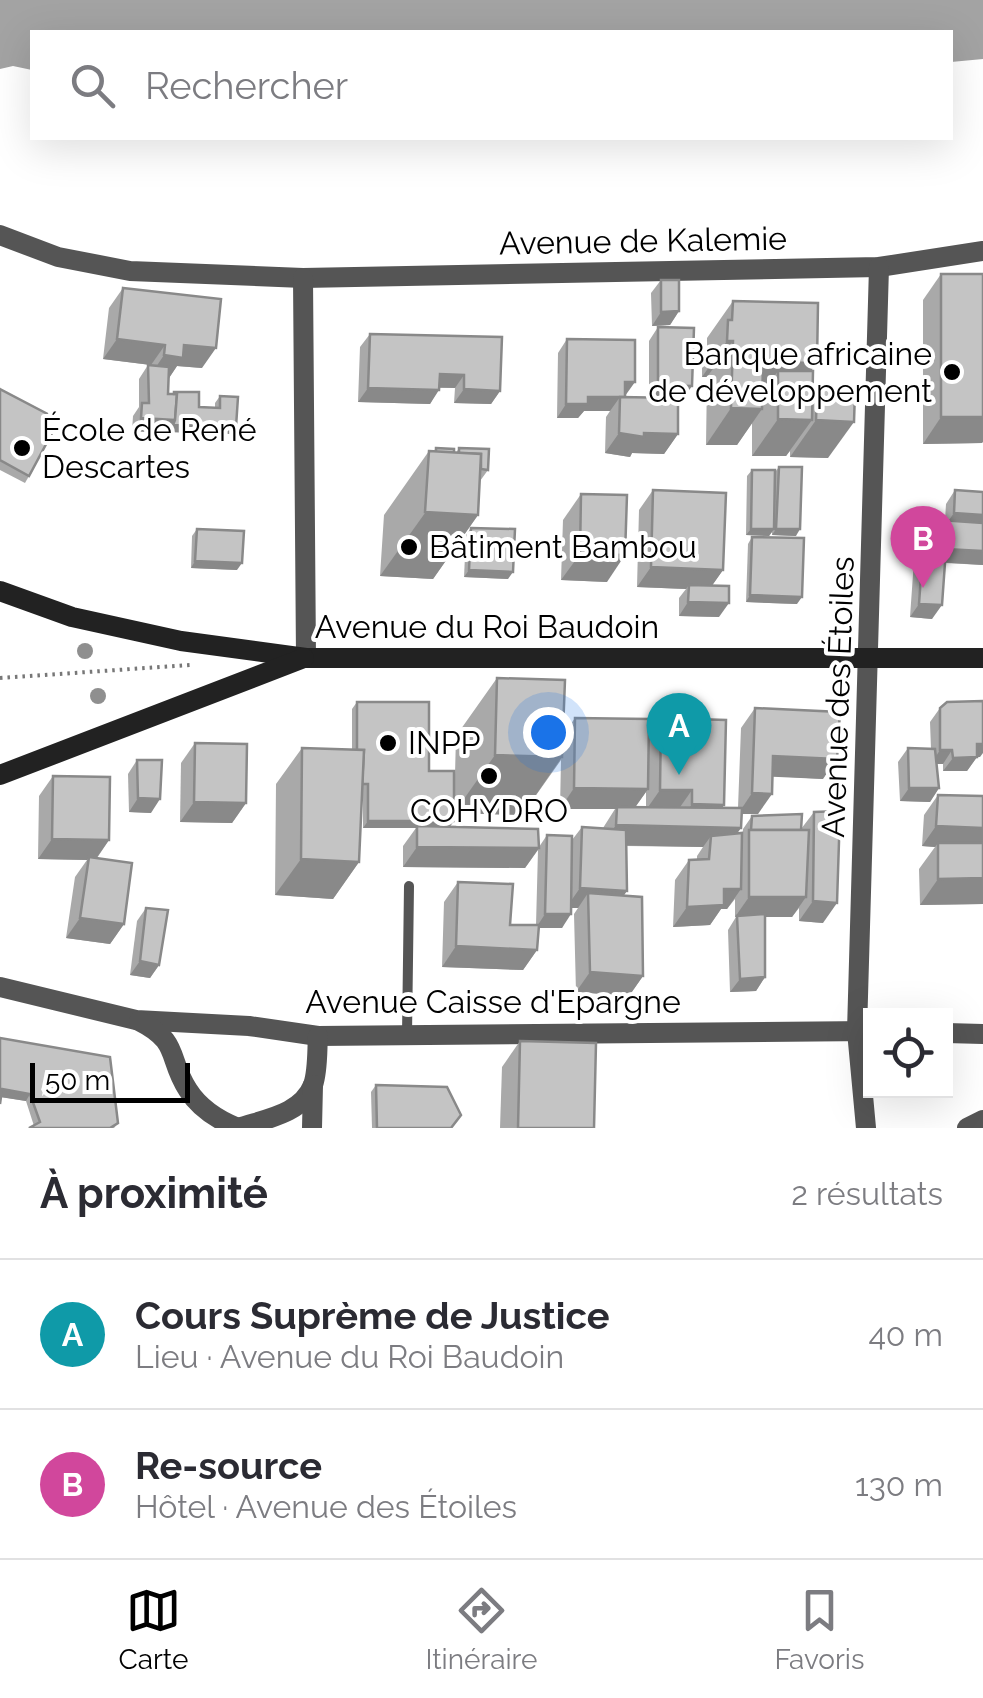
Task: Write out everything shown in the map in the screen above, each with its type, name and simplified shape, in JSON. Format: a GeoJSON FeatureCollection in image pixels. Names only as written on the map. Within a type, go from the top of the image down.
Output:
{"type":"FeatureCollection","features":[{"type":"Feature","properties":{"kind":"street","name":"Avenue de Kalemie"},"geometry":{"type":"LineString","coordinates":[[0,235],[58,257],[130,270],[304,278],[879,267],[983,251]]}},
{"type":"Feature","properties":{"kind":"street","name":"Avenue des Étoiles"},"geometry":{"type":"LineString","coordinates":[[864,1008],[879,267]]}},
{"type":"Feature","properties":{"kind":"street"},"geometry":{"type":"LineString","coordinates":[[0,775],[306,658],[304,278]]}},
{"type":"Feature","properties":{"kind":"street","name":"Avenue du Roi Baudoin"},"geometry":{"type":"LineString","coordinates":[[0,591],[72,617],[181,641],[306,658],[983,658]]}},
{"type":"Feature","properties":{"kind":"street","name":"Avenue Caisse d'Epargne"},"geometry":{"type":"LineString","coordinates":[[0,987],[136,1020],[249,1026],[318,1036],[863,1031]]}},
{"type":"Feature","properties":{"kind":"street"},"geometry":{"type":"LineString","coordinates":[[136,1020],[158,1031],[173,1050],[186,1088],[204,1110],[238,1128],[263,1124],[288,1112],[313,1085]]}},
{"type":"Feature","properties":{"kind":"street"},"geometry":{"type":"LineString","coordinates":[[953,1033],[983,1034]]}},
{"type":"Feature","properties":{"kind":"street"},"geometry":{"type":"LineString","coordinates":[[312,1128],[318,1036]]}},
{"type":"Feature","properties":{"kind":"street","name":"Avenue des Étoiles"},"geometry":{"type":"LineString","coordinates":[[865,1098],[866,1128]]}},
{"type":"Feature","properties":{"kind":"street"},"geometry":{"type":"LineString","coordinates":[[967,1128],[983,1120]]}},
{"type":"Feature","properties":{"kind":"lane"},"geometry":{"type":"LineString","coordinates":[[406,1035],[409,886]]}},
{"type":"Feature","properties":{"kind":"path"},"geometry":{"type":"LineString","coordinates":[[0,678],[193,665]]}},
{"type":"Feature","properties":{"kind":"shaded area"},"geometry":{"type":"Polygon","coordinates":[[[0,0],[983,0],[983,59],[953,62],[953,30],[30,30],[30,70],[13,66],[0,69],[0,0]]]}},
{"type":"Feature","properties":{"kind":"building"},"geometry":{"type":"Polygon","coordinates":[[[941,274],[983,274],[983,417],[941,417],[941,274]]]}},
{"type":"Feature","properties":{"kind":"building"},"geometry":{"type":"Polygon","coordinates":[[[661,280],[679,280],[679,311],[661,312],[661,280]]]}},
{"type":"Feature","properties":{"kind":"building"},"geometry":{"type":"Polygon","coordinates":[[[123,288],[221,299],[216,348],[184,345],[183,358],[164,355],[165,345],[117,339],[123,288]]]}},
{"type":"Feature","properties":{"kind":"building"},"geometry":{"type":"Polygon","coordinates":[[[733,301],[818,303],[817,363],[763,362],[762,409],[731,408],[733,341],[727,341],[733,301]]]}},
{"type":"Feature","properties":{"kind":"building"},"geometry":{"type":"Polygon","coordinates":[[[658,327],[694,328],[692,386],[658,385],[658,327]]]}},
{"type":"Feature","properties":{"kind":"building"},"geometry":{"type":"Polygon","coordinates":[[[370,334],[502,337],[500,391],[464,389],[464,375],[440,374],[439,390],[368,388],[370,334]]]}},
{"type":"Feature","properties":{"kind":"building"},"geometry":{"type":"Polygon","coordinates":[[[567,339],[635,340],[635,382],[625,382],[625,397],[588,397],[588,404],[566,404],[567,339]]]}},
{"type":"Feature","properties":{"kind":"building"},"geometry":{"type":"Polygon","coordinates":[[[148,365],[169,367],[168,394],[177,394],[175,420],[141,418],[142,403],[149,403],[148,365]]]}},
{"type":"Feature","properties":{"kind":"building"},"geometry":{"type":"Polygon","coordinates":[[[778,371],[813,371],[812,420],[778,419],[778,371]]]}},
{"type":"Feature","properties":{"kind":"building","name":"École de René Descartes"},"geometry":{"type":"Polygon","coordinates":[[[0,389],[59,420],[29,476],[0,460],[0,389]]]}},
{"type":"Feature","properties":{"kind":"building"},"geometry":{"type":"Polygon","coordinates":[[[817,389],[855,391],[854,422],[816,420],[817,389]]]}},
{"type":"Feature","properties":{"kind":"building"},"geometry":{"type":"Polygon","coordinates":[[[174,392],[199,392],[199,407],[220,408],[220,396],[238,397],[236,427],[173,425],[177,394],[174,392]]]}},
{"type":"Feature","properties":{"kind":"building"},"geometry":{"type":"Polygon","coordinates":[[[620,397],[678,398],[678,434],[644,433],[644,437],[619,433],[620,397]]]}},
{"type":"Feature","properties":{"kind":"building"},"geometry":{"type":"Polygon","coordinates":[[[436,448],[454,449],[454,453],[436,452],[436,448]]]}},
{"type":"Feature","properties":{"kind":"building"},"geometry":{"type":"Polygon","coordinates":[[[459,448],[489,449],[488,470],[481,469],[481,454],[459,453],[459,448]]]}},
{"type":"Feature","properties":{"kind":"building"},"geometry":{"type":"Polygon","coordinates":[[[429,451],[481,454],[478,515],[425,512],[429,451]]]}},
{"type":"Feature","properties":{"kind":"building"},"geometry":{"type":"Polygon","coordinates":[[[779,467],[802,467],[800,529],[776,529],[779,467]]]}},
{"type":"Feature","properties":{"kind":"building"},"geometry":{"type":"Polygon","coordinates":[[[752,470],[775,470],[774,529],[751,529],[752,470]]]}},
{"type":"Feature","properties":{"kind":"building"},"geometry":{"type":"Polygon","coordinates":[[[653,490],[726,493],[723,570],[651,567],[653,490]]]}},
{"type":"Feature","properties":{"kind":"building"},"geometry":{"type":"Polygon","coordinates":[[[955,490],[983,492],[983,515],[954,513],[955,490]]]}},
{"type":"Feature","properties":{"kind":"building"},"geometry":{"type":"Polygon","coordinates":[[[581,494],[627,495],[625,555],[580,554],[581,494]]]}},
{"type":"Feature","properties":{"kind":"building"},"geometry":{"type":"Polygon","coordinates":[[[925,519],[983,523],[983,551],[946,549],[942,605],[919,604],[925,519]]]}},
{"type":"Feature","properties":{"kind":"building"},"geometry":{"type":"Polygon","coordinates":[[[471,528],[515,529],[513,572],[469,570],[471,528]]]}},
{"type":"Feature","properties":{"kind":"building"},"geometry":{"type":"Polygon","coordinates":[[[197,529],[244,531],[242,563],[195,561],[197,529]]]}},
{"type":"Feature","properties":{"kind":"building"},"geometry":{"type":"Polygon","coordinates":[[[752,537],[804,538],[802,597],[750,595],[752,537]]]}},
{"type":"Feature","properties":{"kind":"building"},"geometry":{"type":"Polygon","coordinates":[[[689,585],[729,586],[729,603],[688,602],[689,585]]]}},
{"type":"Feature","properties":{"kind":"building"},"geometry":{"type":"Polygon","coordinates":[[[497,678],[565,680],[562,757],[495,755],[497,678]]]}},
{"type":"Feature","properties":{"kind":"building"},"geometry":{"type":"Polygon","coordinates":[[[983,701],[983,744],[977,744],[977,757],[953,758],[952,750],[940,750],[940,708],[947,702],[983,701]]]}},
{"type":"Feature","properties":{"kind":"building","name":"INPP"},"geometry":{"type":"Polygon","coordinates":[[[357,702],[429,702],[429,771],[454,771],[454,821],[368,821],[368,784],[362,784],[364,750],[357,750],[357,702]]]}},
{"type":"Feature","properties":{"kind":"building"},"geometry":{"type":"Polygon","coordinates":[[[755,708],[840,712],[837,759],[773,756],[772,794],[752,793],[755,708]]]}},
{"type":"Feature","properties":{"kind":"building"},"geometry":{"type":"Polygon","coordinates":[[[575,718],[649,719],[648,789],[574,788],[575,718]]]}},
{"type":"Feature","properties":{"kind":"building"},"geometry":{"type":"Polygon","coordinates":[[[661,718],[726,720],[724,805],[692,804],[692,790],[660,790],[661,718]]]}},
{"type":"Feature","properties":{"kind":"building"},"geometry":{"type":"Polygon","coordinates":[[[195,743],[247,744],[246,803],[194,802],[195,743]]]}},
{"type":"Feature","properties":{"kind":"building"},"geometry":{"type":"Polygon","coordinates":[[[302,748],[364,750],[359,862],[301,859],[302,748]]]}},
{"type":"Feature","properties":{"kind":"building"},"geometry":{"type":"Polygon","coordinates":[[[908,748],[935,749],[939,788],[909,788],[908,748]]]}},
{"type":"Feature","properties":{"kind":"building"},"geometry":{"type":"Polygon","coordinates":[[[137,760],[162,760],[160,799],[138,798],[137,760]]]}},
{"type":"Feature","properties":{"kind":"building"},"geometry":{"type":"Polygon","coordinates":[[[53,776],[110,777],[109,840],[52,839],[53,776]]]}},
{"type":"Feature","properties":{"kind":"building"},"geometry":{"type":"Polygon","coordinates":[[[938,795],[983,796],[983,828],[936,826],[938,795]]]}},
{"type":"Feature","properties":{"kind":"building"},"geometry":{"type":"Polygon","coordinates":[[[617,807],[742,808],[741,828],[616,825],[617,807]]]}},
{"type":"Feature","properties":{"kind":"building"},"geometry":{"type":"Polygon","coordinates":[[[840,811],[837,903],[813,901],[814,812],[840,811]]]}},
{"type":"Feature","properties":{"kind":"building"},"geometry":{"type":"Polygon","coordinates":[[[802,814],[801,830],[751,830],[752,816],[802,814]]]}},
{"type":"Feature","properties":{"kind":"building"},"geometry":{"type":"Polygon","coordinates":[[[417,826],[538,829],[539,848],[417,847],[417,826]]]}},
{"type":"Feature","properties":{"kind":"building"},"geometry":{"type":"Polygon","coordinates":[[[582,827],[626,830],[627,891],[580,888],[582,827]]]}},
{"type":"Feature","properties":{"kind":"building"},"geometry":{"type":"Polygon","coordinates":[[[749,830],[809,830],[806,897],[749,897],[749,830]]]}},
{"type":"Feature","properties":{"kind":"building"},"geometry":{"type":"Polygon","coordinates":[[[742,833],[741,889],[724,889],[724,905],[687,907],[689,860],[709,859],[711,836],[742,833]]]}},
{"type":"Feature","properties":{"kind":"building"},"geometry":{"type":"Polygon","coordinates":[[[547,835],[572,836],[571,914],[545,914],[547,835]]]}},
{"type":"Feature","properties":{"kind":"building"},"geometry":{"type":"Polygon","coordinates":[[[938,843],[983,843],[983,878],[938,879],[938,843]]]}},
{"type":"Feature","properties":{"kind":"building"},"geometry":{"type":"Polygon","coordinates":[[[89,857],[132,863],[124,924],[80,918],[89,857]]]}},
{"type":"Feature","properties":{"kind":"building"},"geometry":{"type":"Polygon","coordinates":[[[458,882],[513,884],[510,925],[539,925],[537,950],[456,946],[458,882]]]}},
{"type":"Feature","properties":{"kind":"building"},"geometry":{"type":"Polygon","coordinates":[[[588,893],[642,897],[643,976],[590,972],[588,893]]]}},
{"type":"Feature","properties":{"kind":"building"},"geometry":{"type":"Polygon","coordinates":[[[146,908],[168,910],[159,965],[140,961],[146,908]]]}},
{"type":"Feature","properties":{"kind":"building"},"geometry":{"type":"Polygon","coordinates":[[[765,914],[765,977],[740,979],[737,916],[765,914]]]}},
{"type":"Feature","properties":{"kind":"building"},"geometry":{"type":"Polygon","coordinates":[[[0,1038],[110,1057],[118,1123],[110,1128],[29,1128],[40,1122],[30,1094],[2,1089],[0,1104],[0,1038]]]}},
{"type":"Feature","properties":{"kind":"building"},"geometry":{"type":"Polygon","coordinates":[[[520,1041],[596,1043],[594,1128],[518,1128],[520,1041]]]}},
{"type":"Feature","properties":{"kind":"building"},"geometry":{"type":"Polygon","coordinates":[[[376,1085],[447,1087],[461,1115],[451,1128],[377,1128],[376,1085]]]}},
{"type":"Feature","properties":{"kind":"place","name":"Banque africaine de développement"},"geometry":{"type":"Point","coordinates":[952,372]}},
{"type":"Feature","properties":{"kind":"place","name":"École de René Descartes"},"geometry":{"type":"Point","coordinates":[22,448]}},
{"type":"Feature","properties":{"kind":"place","name":"Bâtiment Bambou"},"geometry":{"type":"Point","coordinates":[409,547]}},
{"type":"Feature","properties":{"kind":"place","name":"Re-source"},"geometry":{"type":"Point","coordinates":[923,588]}},
{"type":"Feature","properties":{"kind":"place","name":"INPP"},"geometry":{"type":"Point","coordinates":[388,743]}},
{"type":"Feature","properties":{"kind":"place","name":"Cours Suprème de Justice"},"geometry":{"type":"Point","coordinates":[679,775]}},
{"type":"Feature","properties":{"kind":"place","name":"COHYDRO"},"geometry":{"type":"Point","coordinates":[489,776]}}]}
